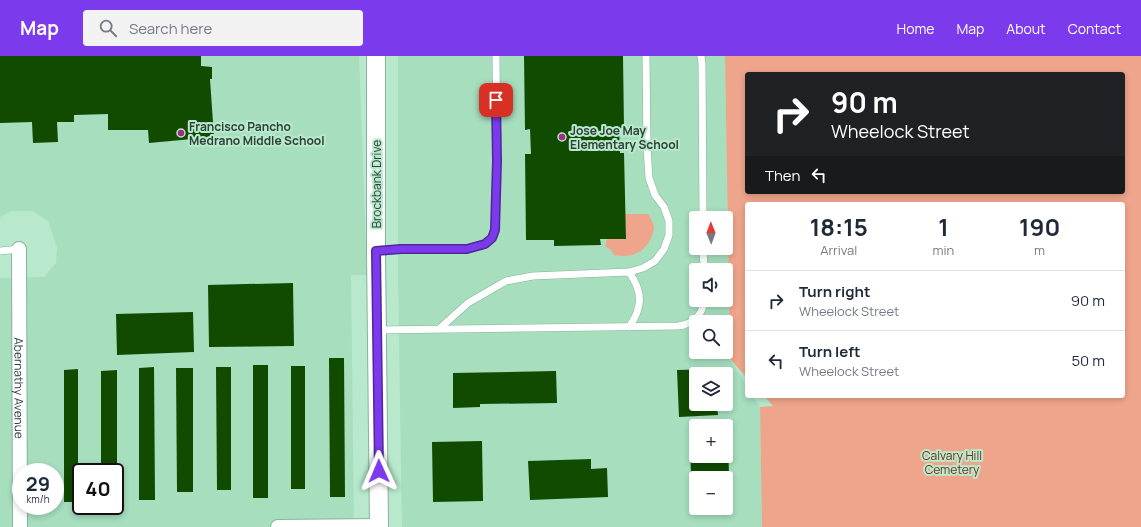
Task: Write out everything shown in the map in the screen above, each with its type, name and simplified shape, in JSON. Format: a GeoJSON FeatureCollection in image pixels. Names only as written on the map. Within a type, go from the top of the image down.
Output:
{"type":"FeatureCollection","features":[{"type":"Feature","properties":{"kind":"street","name":"Brockbank Drive"},"geometry":{"type":"LineString","coordinates":[[376,56],[376,251],[379,526]]}},
{"type":"Feature","properties":{"kind":"street","name":"Abernathy Avenue"},"geometry":{"type":"LineString","coordinates":[[19,249],[20,527]]}},
{"type":"Feature","properties":{"kind":"street"},"geometry":{"type":"LineString","coordinates":[[278,527],[379,526]]}},
{"type":"Feature","properties":{"kind":"lane"},"geometry":{"type":"LineString","coordinates":[[376,251],[401,249],[467,249],[485,244],[492,238],[495,230],[497,161],[496,56]]}},
{"type":"Feature","properties":{"kind":"lane"},"geometry":{"type":"LineString","coordinates":[[439,329],[468,303],[506,281],[534,276],[629,272],[643,268],[655,261],[664,249],[669,235],[669,221],[664,207],[655,196],[649,178],[646,148],[646,56]]}},
{"type":"Feature","properties":{"kind":"lane"},"geometry":{"type":"LineString","coordinates":[[701,56],[703,211]]}},
{"type":"Feature","properties":{"kind":"lane"},"geometry":{"type":"LineString","coordinates":[[0,252],[19,249]]}},
{"type":"Feature","properties":{"kind":"lane"},"geometry":{"type":"LineString","coordinates":[[629,272],[636,282],[640,293],[640,306],[636,317],[629,327]]}},
{"type":"Feature","properties":{"kind":"lane"},"geometry":{"type":"LineString","coordinates":[[377,330],[686,325],[693,322],[703,310],[703,307]]}},
{"type":"Feature","properties":{"kind":"shaded area"},"geometry":{"type":"Polygon","coordinates":[[[0,56],[359,56],[367,275],[351,275],[354,527],[0,527],[0,278],[44,277],[56,263],[57,248],[48,221],[32,211],[12,211],[0,217],[0,56]]]}},
{"type":"Feature","properties":{"kind":"shaded area","name":"Jose Joe May Elementary School"},"geometry":{"type":"Polygon","coordinates":[[[398,56],[725,56],[728,211],[689,211],[689,255],[728,255],[728,263],[689,263],[689,307],[729,307],[729,315],[689,315],[689,359],[730,359],[745,383],[745,398],[754,398],[760,407],[762,527],[402,527],[398,277],[398,56]]]}},
{"type":"Feature","properties":{"kind":"green space","name":"Calvary Hill Cemetery"},"geometry":{"type":"Polygon","coordinates":[[[725,56],[1141,56],[1141,527],[762,527],[760,407],[773,406],[766,398],[1125,398],[1125,202],[745,202],[745,376],[730,359],[733,359],[733,315],[729,315],[729,307],[733,307],[733,263],[728,263],[728,255],[733,255],[733,211],[728,211],[725,56]]]}},
{"type":"Feature","properties":{"kind":"green space"},"geometry":{"type":"Polygon","coordinates":[[[625,214],[648,214],[654,226],[653,234],[645,248],[636,254],[626,256],[614,255],[611,250],[605,246],[607,239],[626,239],[625,214]]]}},
{"type":"Feature","properties":{"kind":"building"},"geometry":{"type":"Polygon","coordinates":[[[0,56],[201,56],[201,66],[212,67],[212,79],[210,79],[214,137],[149,143],[148,130],[108,130],[108,114],[74,115],[74,122],[57,122],[58,142],[33,143],[32,122],[0,123],[0,56]]]}},
{"type":"Feature","properties":{"kind":"building"},"geometry":{"type":"Polygon","coordinates":[[[524,56],[623,56],[624,128],[619,128],[620,153],[624,153],[626,239],[600,239],[601,245],[554,246],[554,240],[526,240],[525,154],[531,154],[530,129],[525,130],[524,56]]]}},
{"type":"Feature","properties":{"kind":"building"},"geometry":{"type":"Polygon","coordinates":[[[293,283],[294,346],[209,347],[208,285],[293,283]]]}},
{"type":"Feature","properties":{"kind":"building"},"geometry":{"type":"Polygon","coordinates":[[[193,312],[194,352],[117,355],[116,314],[193,312]]]}},
{"type":"Feature","properties":{"kind":"building"},"geometry":{"type":"Polygon","coordinates":[[[329,358],[344,358],[345,497],[330,497],[329,358]]]}},
{"type":"Feature","properties":{"kind":"building"},"geometry":{"type":"Polygon","coordinates":[[[253,365],[268,365],[268,498],[253,498],[253,365]]]}},
{"type":"Feature","properties":{"kind":"building"},"geometry":{"type":"Polygon","coordinates":[[[291,366],[305,366],[305,489],[291,489],[291,366]]]}},
{"type":"Feature","properties":{"kind":"building"},"geometry":{"type":"Polygon","coordinates":[[[154,367],[155,500],[139,500],[139,368],[154,367]]]}},
{"type":"Feature","properties":{"kind":"building"},"geometry":{"type":"Polygon","coordinates":[[[216,367],[231,367],[231,490],[217,490],[216,367]]]}},
{"type":"Feature","properties":{"kind":"building"},"geometry":{"type":"Polygon","coordinates":[[[176,368],[193,368],[193,492],[177,492],[176,368]]]}},
{"type":"Feature","properties":{"kind":"building"},"geometry":{"type":"Polygon","coordinates":[[[78,369],[78,463],[72,463],[72,502],[64,502],[64,370],[78,369]]]}},
{"type":"Feature","properties":{"kind":"building"},"geometry":{"type":"Polygon","coordinates":[[[117,370],[117,463],[101,463],[101,371],[117,370]]]}},
{"type":"Feature","properties":{"kind":"building"},"geometry":{"type":"Polygon","coordinates":[[[677,370],[689,370],[689,411],[718,411],[718,415],[679,417],[677,370]]]}},
{"type":"Feature","properties":{"kind":"building"},"geometry":{"type":"Polygon","coordinates":[[[556,371],[557,403],[480,404],[480,407],[453,408],[453,373],[556,371]]]}},
{"type":"Feature","properties":{"kind":"building"},"geometry":{"type":"Polygon","coordinates":[[[482,441],[483,501],[433,502],[432,442],[482,441]]]}},
{"type":"Feature","properties":{"kind":"building"},"geometry":{"type":"Polygon","coordinates":[[[591,459],[591,469],[607,468],[608,497],[530,500],[528,461],[591,459]]]}},
{"type":"Feature","properties":{"kind":"building"},"geometry":{"type":"Polygon","coordinates":[[[691,463],[729,463],[729,471],[691,471],[691,463]]]}},
{"type":"Feature","properties":{"kind":"place","name":"Francisco Pancho Medrano Middle School"},"geometry":{"type":"Point","coordinates":[181,133]}},
{"type":"Feature","properties":{"kind":"place","name":"Jose Joe May Elementary School"},"geometry":{"type":"Point","coordinates":[562,137]}},
{"type":"Feature","properties":{"kind":"route"},"geometry":{"type":"LineString","coordinates":[[379,471],[376,251],[401,249],[467,249],[485,244],[492,238],[495,230],[497,161],[496,100]]}}]}
